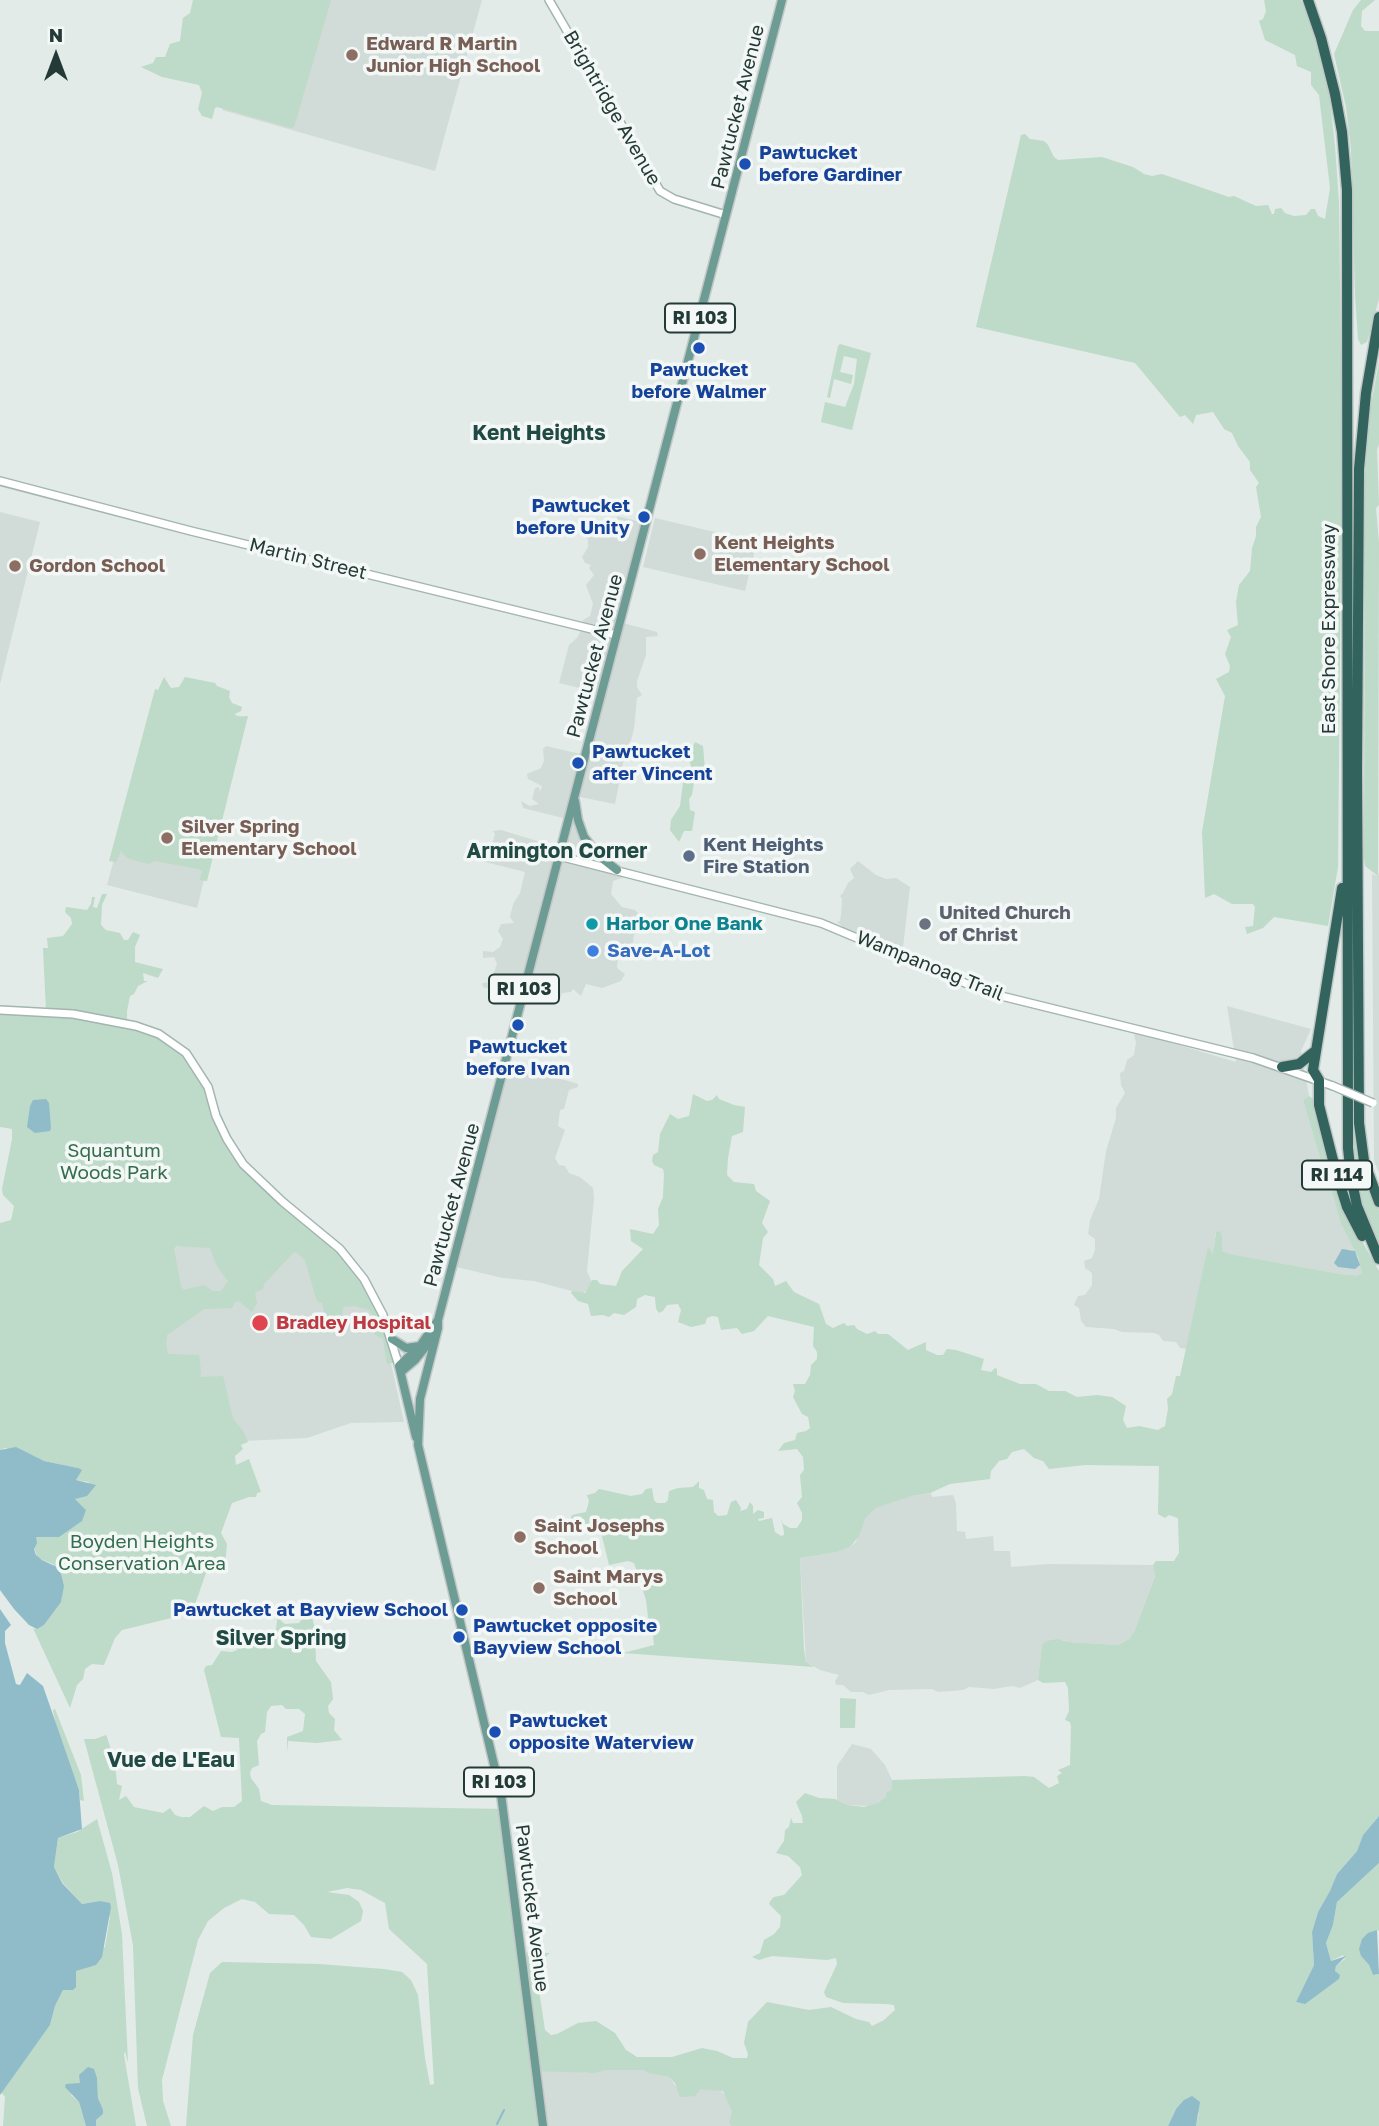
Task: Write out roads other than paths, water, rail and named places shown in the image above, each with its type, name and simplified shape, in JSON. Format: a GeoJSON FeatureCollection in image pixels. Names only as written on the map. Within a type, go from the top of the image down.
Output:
{"type":"FeatureCollection","features":[{"type":"Feature","properties":{"kind":"highway","name":"East Shore Expressway"},"geometry":{"type":"LineString","coordinates":[[1308,0],[1335,94],[1347,190],[1349,1158],[1360,1216],[1379,1261]]}},
{"type":"Feature","properties":{"kind":"highway","name":"East Shore Expressway"},"geometry":{"type":"LineString","coordinates":[[1379,317],[1365,402],[1358,496],[1357,1016],[1360,1132],[1367,1170],[1379,1202]]}},
{"type":"Feature","properties":{"kind":"highway"},"geometry":{"type":"LineString","coordinates":[[1319,1080],[1313,1070],[1347,855]]}},
{"type":"Feature","properties":{"kind":"highway"},"geometry":{"type":"LineString","coordinates":[[1282,1067],[1294,1066],[1307,1060],[1317,1045]]}},
{"type":"Feature","properties":{"kind":"highway","name":"RI 114"},"geometry":{"type":"LineString","coordinates":[[1319,1080],[1319,1105],[1345,1199],[1358,1229],[1379,1261]]}},
{"type":"Feature","properties":{"kind":"main road","name":"Brightridge Avenue"},"geometry":{"type":"LineString","coordinates":[[550,0],[660,191],[674,199],[726,215]]}},
{"type":"Feature","properties":{"kind":"main road","name":"Pawtucket Avenue"},"geometry":{"type":"LineString","coordinates":[[543,2126],[501,1794],[418,1446],[420,1399],[782,0]]}},
{"type":"Feature","properties":{"kind":"main road","name":"Martin Street"},"geometry":{"type":"LineString","coordinates":[[0,481],[191,531],[616,635]]}},
{"type":"Feature","properties":{"kind":"main road"},"geometry":{"type":"LineString","coordinates":[[575,794],[578,820],[584,837],[597,855],[617,870]]}},
{"type":"Feature","properties":{"kind":"main road","name":"Wampanoag Trail"},"geometry":{"type":"LineString","coordinates":[[559,856],[826,924],[994,995],[1282,1067],[1376,1105]]}},
{"type":"Feature","properties":{"kind":"main road"},"geometry":{"type":"LineString","coordinates":[[0,1010],[73,1013],[101,1018],[152,1031],[186,1053],[208,1087],[216,1116],[236,1154],[268,1188],[350,1260],[374,1296],[392,1339],[400,1369]]}},
{"type":"Feature","properties":{"kind":"main road","name":"Pawtucket Avenue"},"geometry":{"type":"LineString","coordinates":[[400,1369],[438,1324]]}},
{"type":"Feature","properties":{"kind":"main road","name":"Pawtucket Avenue"},"geometry":{"type":"LineString","coordinates":[[400,1369],[422,1353],[438,1324]]}},
{"type":"Feature","properties":{"kind":"main road"},"geometry":{"type":"LineString","coordinates":[[392,1339],[406,1348],[420,1346]]}},
{"type":"Feature","properties":{"kind":"main road","name":"RI 103"},"geometry":{"type":"LineString","coordinates":[[400,1369],[418,1446]]}},
{"type":"Feature","properties":{"kind":"water"},"geometry":{"type":"Polygon","coordinates":[[[46,1099],[49,1103],[51,1128],[50,1131],[35,1133],[27,1127],[30,1106],[33,1100],[46,1099]]]}},
{"type":"Feature","properties":{"kind":"water"},"geometry":{"type":"Polygon","coordinates":[[[1342,1249],[1355,1251],[1360,1265],[1355,1269],[1338,1267],[1334,1263],[1342,1249]]]}},
{"type":"Feature","properties":{"kind":"water"},"geometry":{"type":"Polygon","coordinates":[[[16,1447],[44,1461],[78,1468],[82,1470],[76,1480],[96,1485],[87,1496],[75,1499],[86,1510],[82,1521],[59,1537],[36,1537],[36,1555],[57,1567],[64,1586],[61,1602],[44,1625],[37,1629],[29,1625],[0,1590],[0,1450],[16,1447]]]}},
{"type":"Feature","properties":{"kind":"water"},"geometry":{"type":"Polygon","coordinates":[[[0,1609],[11,1625],[5,1631],[5,1643],[16,1684],[20,1685],[27,1673],[43,1686],[79,1790],[82,1829],[58,1838],[54,1867],[62,1883],[82,1904],[100,1901],[110,1903],[111,1907],[102,1957],[96,1965],[76,1971],[76,1987],[73,1990],[63,1990],[50,2025],[0,2095],[0,1609]]]}},
{"type":"Feature","properties":{"kind":"water"},"geometry":{"type":"Polygon","coordinates":[[[1379,1816],[1379,1863],[1337,1902],[1326,1943],[1331,1961],[1346,1956],[1336,1966],[1339,1979],[1305,2004],[1296,2002],[1314,1965],[1312,1932],[1318,1912],[1337,1874],[1357,1851],[1363,1835],[1379,1816]]]}},
{"type":"Feature","properties":{"kind":"water"},"geometry":{"type":"Polygon","coordinates":[[[1377,1930],[1379,1974],[1373,1975],[1359,1949],[1362,1939],[1377,1930]]]}},
{"type":"Feature","properties":{"kind":"water"},"geometry":{"type":"Polygon","coordinates":[[[88,2067],[94,2069],[98,2098],[103,2110],[103,2114],[96,2120],[96,2126],[86,2126],[79,2102],[65,2087],[66,2084],[80,2083],[79,2075],[88,2067]]]}},
{"type":"Feature","properties":{"kind":"water"},"geometry":{"type":"Polygon","coordinates":[[[1192,2096],[1200,2102],[1196,2126],[1168,2126],[1176,2109],[1192,2096]]]}},
{"type":"Feature","properties":{"kind":"waterway"},"geometry":{"type":"LineString","coordinates":[[497,2124],[504,2110]]}},
{"type":"Feature","properties":{"kind":"place","name":"Edward R Martin Junior High School"},"geometry":{"type":"Point","coordinates":[352,55]}},
{"type":"Feature","properties":{"kind":"place","name":"Pawtucket before Gardiner"},"geometry":{"type":"Point","coordinates":[745,164]}},
{"type":"Feature","properties":{"kind":"place","name":"Pawtucket before Walmer"},"geometry":{"type":"Point","coordinates":[699,348]}},
{"type":"Feature","properties":{"kind":"place","name":"Pawtucket before Unity"},"geometry":{"type":"Point","coordinates":[644,517]}},
{"type":"Feature","properties":{"kind":"place","name":"Kent Heights Elementary School"},"geometry":{"type":"Point","coordinates":[700,554]}},
{"type":"Feature","properties":{"kind":"place","name":"Gordon School"},"geometry":{"type":"Point","coordinates":[15,566]}},
{"type":"Feature","properties":{"kind":"place","name":"Pawtucket after Vincent"},"geometry":{"type":"Point","coordinates":[578,763]}},
{"type":"Feature","properties":{"kind":"place","name":"Silver Spring Elementary School"},"geometry":{"type":"Point","coordinates":[167,838]}},
{"type":"Feature","properties":{"kind":"place","name":"Kent Heights Fire Station"},"geometry":{"type":"Point","coordinates":[689,856]}},
{"type":"Feature","properties":{"kind":"place","name":"Harbor One Bank"},"geometry":{"type":"Point","coordinates":[592,924]}},
{"type":"Feature","properties":{"kind":"place","name":"United Church of Christ"},"geometry":{"type":"Point","coordinates":[925,924]}},
{"type":"Feature","properties":{"kind":"place","name":"Save-A-Lot"},"geometry":{"type":"Point","coordinates":[593,951]}},
{"type":"Feature","properties":{"kind":"place","name":"Pawtucket before Ivan"},"geometry":{"type":"Point","coordinates":[518,1025]}},
{"type":"Feature","properties":{"kind":"place","name":"Bradley Hospital"},"geometry":{"type":"Point","coordinates":[260,1323]}},
{"type":"Feature","properties":{"kind":"place","name":"Saint Josephs School"},"geometry":{"type":"Point","coordinates":[520,1537]}},
{"type":"Feature","properties":{"kind":"place","name":"Saint Marys School"},"geometry":{"type":"Point","coordinates":[539,1588]}},
{"type":"Feature","properties":{"kind":"place","name":"Pawtucket at Bayview School"},"geometry":{"type":"Point","coordinates":[462,1610]}},
{"type":"Feature","properties":{"kind":"place","name":"Pawtucket opposite Bayview School"},"geometry":{"type":"Point","coordinates":[459,1637]}},
{"type":"Feature","properties":{"kind":"place","name":"Pawtucket opposite Waterview"},"geometry":{"type":"Point","coordinates":[495,1732]}},
{"type":"Feature","properties":{"kind":"district","name":"Kent Heights"},"geometry":{"type":"Point","coordinates":[539,433]}},
{"type":"Feature","properties":{"kind":"district","name":"Armington Corner"},"geometry":{"type":"Point","coordinates":[557,851]}},
{"type":"Feature","properties":{"kind":"district","name":"Silver Spring"},"geometry":{"type":"Point","coordinates":[281,1638]}},
{"type":"Feature","properties":{"kind":"district","name":"Vue de L'Eau"},"geometry":{"type":"Point","coordinates":[171,1760]}},
{"type":"Feature","properties":{"kind":"park label","name":"Squantum Woods Park"},"geometry":{"type":"Point","coordinates":[114,1162]}},
{"type":"Feature","properties":{"kind":"park label","name":"Boyden Heights Conservation Area"},"geometry":{"type":"Point","coordinates":[142,1553]}}]}
